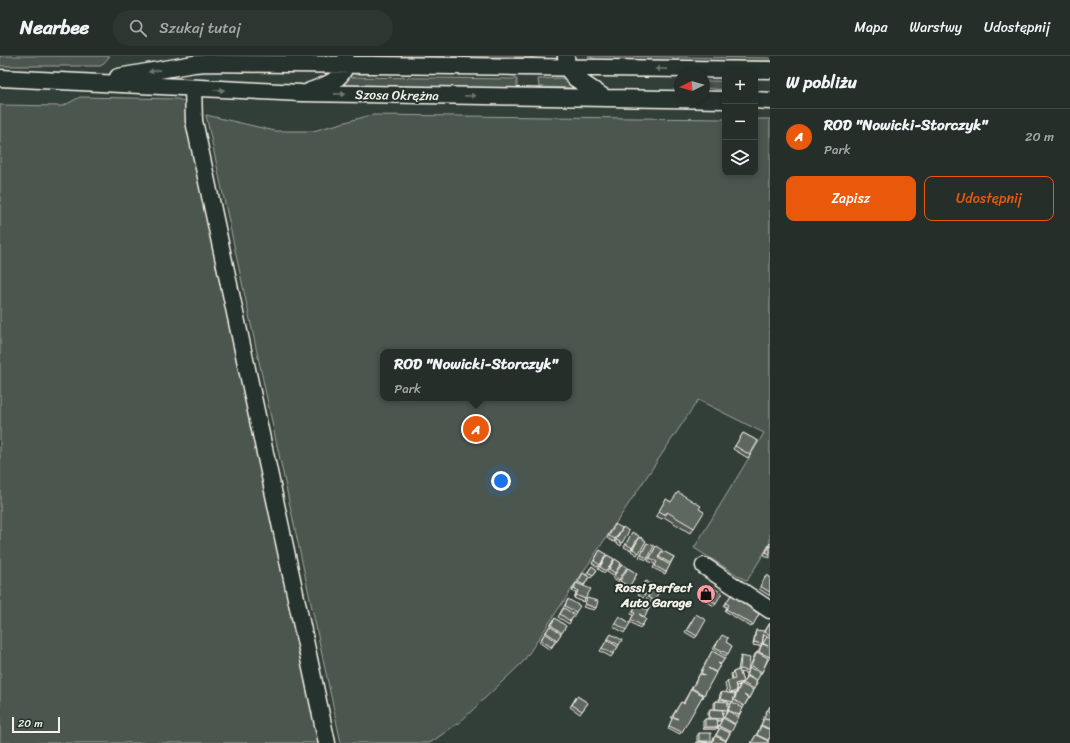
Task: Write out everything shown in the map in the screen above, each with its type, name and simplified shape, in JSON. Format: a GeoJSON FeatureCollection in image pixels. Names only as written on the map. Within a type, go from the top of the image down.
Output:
{"type":"FeatureCollection","features":[{"type":"Feature","properties":{"kind":"street","name":"Szosa Okrężna"},"geometry":{"type":"LineString","coordinates":[[68,80],[133,75],[194,64],[346,61],[567,62],[770,70]]}},
{"type":"Feature","properties":{"kind":"street"},"geometry":{"type":"LineString","coordinates":[[301,94],[334,81],[343,73],[346,61]]}},
{"type":"Feature","properties":{"kind":"street"},"geometry":{"type":"LineString","coordinates":[[567,62],[574,78],[606,98]]}},
{"type":"Feature","properties":{"kind":"street","name":"Szosa Okrężna"},"geometry":{"type":"LineString","coordinates":[[0,78],[68,80],[301,94],[722,100]]}},
{"type":"Feature","properties":{"kind":"street"},"geometry":{"type":"LineString","coordinates":[[193,88],[194,121],[327,743]]}},
{"type":"Feature","properties":{"kind":"street"},"geometry":{"type":"LineString","coordinates":[[758,100],[770,101]]}},
{"type":"Feature","properties":{"kind":"street"},"geometry":{"type":"LineString","coordinates":[[704,566],[770,610]]}},
{"type":"Feature","properties":{"kind":"shaded area"},"geometry":{"type":"Polygon","coordinates":[[[0,56],[110,56],[101,66],[0,66],[0,56]]]}},
{"type":"Feature","properties":{"kind":"shaded area"},"geometry":{"type":"Polygon","coordinates":[[[376,56],[542,56],[528,58],[376,56]]]}},
{"type":"Feature","properties":{"kind":"shaded area"},"geometry":{"type":"Polygon","coordinates":[[[588,56],[770,58],[770,61],[598,60],[588,56]]]}},
{"type":"Feature","properties":{"kind":"shaded area"},"geometry":{"type":"Polygon","coordinates":[[[347,77],[517,79],[517,88],[338,85],[347,77]]]}},
{"type":"Feature","properties":{"kind":"shaded area"},"geometry":{"type":"Polygon","coordinates":[[[564,78],[575,88],[539,87],[538,79],[564,78]]]}},
{"type":"Feature","properties":{"kind":"shaded area"},"geometry":{"type":"Polygon","coordinates":[[[710,81],[722,81],[722,90],[710,89],[710,81]]]}},
{"type":"Feature","properties":{"kind":"shaded area"},"geometry":{"type":"Polygon","coordinates":[[[80,97],[178,99],[186,102],[298,636],[314,722],[319,721],[324,743],[0,743],[0,105],[63,106],[80,97]]]}},
{"type":"Feature","properties":{"kind":"shaded area"},"geometry":{"type":"Polygon","coordinates":[[[206,115],[275,131],[313,131],[371,115],[722,119],[722,176],[758,176],[758,119],[770,119],[770,543],[747,581],[694,548],[764,433],[698,400],[523,662],[461,721],[430,743],[341,743],[206,115]]]}},
{"type":"Feature","properties":{"kind":"building"},"geometry":{"type":"Polygon","coordinates":[[[743,433],[758,441],[750,455],[735,446],[743,433]]]}},
{"type":"Feature","properties":{"kind":"building"},"geometry":{"type":"Polygon","coordinates":[[[678,492],[701,506],[699,509],[704,512],[694,528],[667,512],[666,515],[659,511],[666,499],[671,502],[678,492]]]}},
{"type":"Feature","properties":{"kind":"building"},"geometry":{"type":"Polygon","coordinates":[[[615,524],[622,528],[615,539],[609,536],[615,524]]]}},
{"type":"Feature","properties":{"kind":"building"},"geometry":{"type":"Polygon","coordinates":[[[623,527],[629,531],[622,543],[616,540],[623,527]]]}},
{"type":"Feature","properties":{"kind":"building"},"geometry":{"type":"Polygon","coordinates":[[[632,532],[639,536],[632,548],[626,544],[632,532]]]}},
{"type":"Feature","properties":{"kind":"building"},"geometry":{"type":"Polygon","coordinates":[[[640,537],[646,541],[639,553],[633,549],[640,537]]]}},
{"type":"Feature","properties":{"kind":"building"},"geometry":{"type":"Polygon","coordinates":[[[647,543],[654,546],[648,558],[641,555],[647,543]]]}},
{"type":"Feature","properties":{"kind":"building"},"geometry":{"type":"Polygon","coordinates":[[[656,546],[662,550],[658,558],[670,565],[666,572],[655,566],[657,562],[650,558],[656,546]]]}},
{"type":"Feature","properties":{"kind":"building"},"geometry":{"type":"Polygon","coordinates":[[[770,546],[770,554],[766,552],[770,546]]]}},
{"type":"Feature","properties":{"kind":"building"},"geometry":{"type":"Polygon","coordinates":[[[600,550],[606,554],[600,565],[594,561],[600,550]]]}},
{"type":"Feature","properties":{"kind":"building"},"geometry":{"type":"Polygon","coordinates":[[[663,551],[674,557],[670,563],[659,557],[663,551]]]}},
{"type":"Feature","properties":{"kind":"building"},"geometry":{"type":"Polygon","coordinates":[[[607,555],[614,559],[606,571],[600,567],[607,555]]]}},
{"type":"Feature","properties":{"kind":"building"},"geometry":{"type":"Polygon","coordinates":[[[615,559],[621,563],[615,573],[609,569],[615,559]]]}},
{"type":"Feature","properties":{"kind":"building"},"geometry":{"type":"Polygon","coordinates":[[[622,564],[627,567],[619,580],[614,576],[622,564]]]}},
{"type":"Feature","properties":{"kind":"building"},"geometry":{"type":"Polygon","coordinates":[[[592,566],[597,570],[593,575],[588,572],[592,566]]]}},
{"type":"Feature","properties":{"kind":"building"},"geometry":{"type":"Polygon","coordinates":[[[628,568],[637,574],[629,587],[620,581],[628,568]]]}},
{"type":"Feature","properties":{"kind":"building"},"geometry":{"type":"Polygon","coordinates":[[[583,573],[589,577],[584,585],[578,582],[583,573]]]}},
{"type":"Feature","properties":{"kind":"building"},"geometry":{"type":"Polygon","coordinates":[[[767,575],[770,577],[770,592],[760,586],[767,575]]]}},
{"type":"Feature","properties":{"kind":"building"},"geometry":{"type":"Polygon","coordinates":[[[646,581],[652,585],[645,595],[639,591],[646,581]]]}},
{"type":"Feature","properties":{"kind":"building"},"geometry":{"type":"Polygon","coordinates":[[[576,583],[591,589],[585,599],[576,595],[578,591],[574,589],[576,583]]]}},
{"type":"Feature","properties":{"kind":"building"},"geometry":{"type":"Polygon","coordinates":[[[654,587],[660,590],[654,601],[648,597],[654,587]]]}},
{"type":"Feature","properties":{"kind":"building"},"geometry":{"type":"Polygon","coordinates":[[[714,588],[722,593],[716,603],[708,599],[714,588]]]}},
{"type":"Feature","properties":{"kind":"building"},"geometry":{"type":"Polygon","coordinates":[[[731,595],[759,614],[753,625],[726,609],[729,605],[726,603],[731,595]]]}},
{"type":"Feature","properties":{"kind":"building"},"geometry":{"type":"Polygon","coordinates":[[[587,598],[598,601],[596,608],[585,604],[587,598]]]}},
{"type":"Feature","properties":{"kind":"building"},"geometry":{"type":"Polygon","coordinates":[[[568,599],[580,606],[576,612],[565,606],[568,599]]]}},
{"type":"Feature","properties":{"kind":"building"},"geometry":{"type":"Polygon","coordinates":[[[647,600],[652,603],[649,609],[644,606],[647,600]]]}},
{"type":"Feature","properties":{"kind":"building"},"geometry":{"type":"Polygon","coordinates":[[[636,605],[648,610],[645,617],[639,614],[646,619],[642,626],[631,619],[635,613],[633,612],[636,605]]]}},
{"type":"Feature","properties":{"kind":"building"},"geometry":{"type":"Polygon","coordinates":[[[564,608],[575,615],[570,621],[560,614],[564,608]]]}},
{"type":"Feature","properties":{"kind":"building"},"geometry":{"type":"Polygon","coordinates":[[[696,614],[706,620],[697,636],[687,630],[696,614]]]}},
{"type":"Feature","properties":{"kind":"building"},"geometry":{"type":"Polygon","coordinates":[[[619,616],[630,623],[626,630],[615,623],[619,616]]]}},
{"type":"Feature","properties":{"kind":"building"},"geometry":{"type":"Polygon","coordinates":[[[555,618],[566,626],[562,633],[551,625],[555,618]]]}},
{"type":"Feature","properties":{"kind":"building"},"geometry":{"type":"Polygon","coordinates":[[[770,623],[770,635],[765,632],[770,623]]]}},
{"type":"Feature","properties":{"kind":"building"},"geometry":{"type":"Polygon","coordinates":[[[550,626],[561,634],[557,640],[546,632],[550,626]]]}},
{"type":"Feature","properties":{"kind":"building"},"geometry":{"type":"Polygon","coordinates":[[[756,630],[764,631],[762,644],[754,642],[756,630]]]}},
{"type":"Feature","properties":{"kind":"building"},"geometry":{"type":"Polygon","coordinates":[[[545,633],[556,641],[551,647],[541,640],[545,633]]]}},
{"type":"Feature","properties":{"kind":"building"},"geometry":{"type":"Polygon","coordinates":[[[611,634],[622,640],[619,645],[608,639],[611,634]]]}},
{"type":"Feature","properties":{"kind":"building"},"geometry":{"type":"Polygon","coordinates":[[[722,635],[728,638],[726,642],[732,646],[728,654],[715,647],[722,635]]]}},
{"type":"Feature","properties":{"kind":"building"},"geometry":{"type":"Polygon","coordinates":[[[767,637],[770,638],[770,657],[759,652],[762,644],[768,646],[763,643],[767,637]]]}},
{"type":"Feature","properties":{"kind":"building"},"geometry":{"type":"Polygon","coordinates":[[[607,640],[618,647],[613,654],[602,648],[607,640]]]}},
{"type":"Feature","properties":{"kind":"building"},"geometry":{"type":"Polygon","coordinates":[[[712,651],[725,658],[721,664],[718,663],[720,665],[716,672],[708,668],[716,673],[704,695],[692,688],[700,674],[705,675],[701,673],[712,651]]]}},
{"type":"Feature","properties":{"kind":"building"},"geometry":{"type":"Polygon","coordinates":[[[757,652],[768,658],[762,672],[751,666],[757,652]]]}},
{"type":"Feature","properties":{"kind":"building"},"geometry":{"type":"Polygon","coordinates":[[[741,656],[750,658],[748,671],[740,669],[741,656]]]}},
{"type":"Feature","properties":{"kind":"building"},"geometry":{"type":"Polygon","coordinates":[[[750,668],[761,673],[757,680],[746,675],[750,668]]]}},
{"type":"Feature","properties":{"kind":"building"},"geometry":{"type":"Polygon","coordinates":[[[739,670],[743,682],[735,684],[737,691],[730,693],[727,681],[735,679],[733,672],[739,670]]]}},
{"type":"Feature","properties":{"kind":"building"},"geometry":{"type":"Polygon","coordinates":[[[747,676],[757,682],[754,689],[743,683],[747,676]]]}},
{"type":"Feature","properties":{"kind":"building"},"geometry":{"type":"Polygon","coordinates":[[[741,684],[753,690],[749,698],[744,695],[748,699],[744,706],[734,700],[741,684]]]}},
{"type":"Feature","properties":{"kind":"building"},"geometry":{"type":"Polygon","coordinates":[[[691,689],[703,695],[682,732],[669,726],[673,717],[678,719],[673,716],[681,702],[685,704],[684,703],[691,689]]]}},
{"type":"Feature","properties":{"kind":"building"},"geometry":{"type":"Polygon","coordinates":[[[722,692],[735,694],[733,702],[720,699],[722,692]]]}},
{"type":"Feature","properties":{"kind":"building"},"geometry":{"type":"Polygon","coordinates":[[[577,696],[588,703],[582,711],[572,705],[577,696]]]}},
{"type":"Feature","properties":{"kind":"building"},"geometry":{"type":"Polygon","coordinates":[[[716,701],[728,702],[728,710],[715,709],[716,701]]]}},
{"type":"Feature","properties":{"kind":"building"},"geometry":{"type":"Polygon","coordinates":[[[732,702],[743,708],[739,715],[728,710],[732,702]]]}},
{"type":"Feature","properties":{"kind":"building"},"geometry":{"type":"Polygon","coordinates":[[[710,709],[723,710],[722,719],[709,718],[710,709]]]}},
{"type":"Feature","properties":{"kind":"building"},"geometry":{"type":"Polygon","coordinates":[[[767,710],[770,712],[770,729],[761,725],[764,719],[769,720],[764,717],[767,710]]]}},
{"type":"Feature","properties":{"kind":"building"},"geometry":{"type":"Polygon","coordinates":[[[728,711],[739,717],[735,724],[724,717],[728,711]]]}},
{"type":"Feature","properties":{"kind":"building"},"geometry":{"type":"Polygon","coordinates":[[[723,718],[735,725],[731,732],[719,726],[723,718]]]}},
{"type":"Feature","properties":{"kind":"building"},"geometry":{"type":"Polygon","coordinates":[[[705,719],[717,719],[718,727],[705,727],[705,719]]]}},
{"type":"Feature","properties":{"kind":"building"},"geometry":{"type":"Polygon","coordinates":[[[761,726],[770,730],[770,737],[768,740],[757,735],[761,726]]]}},
{"type":"Feature","properties":{"kind":"building"},"geometry":{"type":"Polygon","coordinates":[[[720,728],[730,733],[726,740],[716,735],[720,728]]]}},
{"type":"Feature","properties":{"kind":"building"},"geometry":{"type":"Polygon","coordinates":[[[699,733],[711,733],[711,741],[699,741],[699,733]]]}},
{"type":"Feature","properties":{"kind":"building"},"geometry":{"type":"Polygon","coordinates":[[[756,735],[768,741],[768,743],[752,742],[756,735]]]}},
{"type":"Feature","properties":{"kind":"building"},"geometry":{"type":"Polygon","coordinates":[[[715,736],[726,741],[725,743],[712,743],[715,736]]]}},
{"type":"Feature","properties":{"kind":"building"},"geometry":{"type":"Polygon","coordinates":[[[698,741],[708,743],[697,743],[698,741]]]}},
{"type":"Feature","properties":{"kind":"place","name":"ROD \"Nowicki-Storczyk\""},"geometry":{"type":"Point","coordinates":[476,429]}},
{"type":"Feature","properties":{"kind":"place","name":"Rossi Perfect Auto Garage"},"geometry":{"type":"Point","coordinates":[706,594]}}]}
